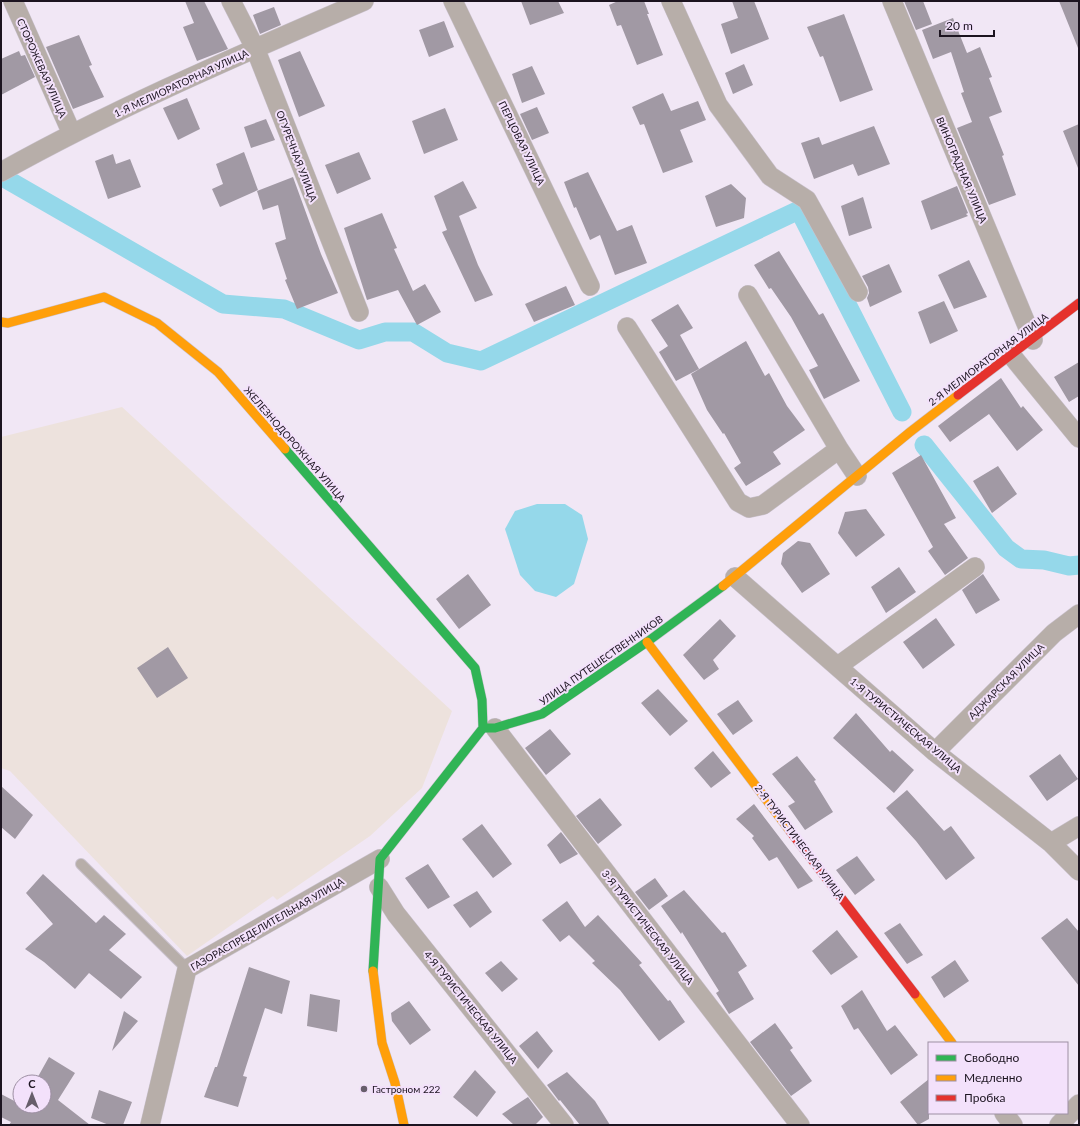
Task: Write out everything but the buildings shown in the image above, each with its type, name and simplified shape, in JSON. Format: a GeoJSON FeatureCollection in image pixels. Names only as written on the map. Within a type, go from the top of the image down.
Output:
{"type":"FeatureCollection","features":[{"type":"Feature","properties":{"kind":"street","name":"СТОРОЖЕВАЯ УЛИЦА"},"geometry":{"type":"LineString","coordinates":[[13,1],[72,134]]}},
{"type":"Feature","properties":{"kind":"street","name":"ОГУРЕЧНАЯ УЛИЦА"},"geometry":{"type":"LineString","coordinates":[[231,1],[255,48],[359,312]]}},
{"type":"Feature","properties":{"kind":"street","name":"1-Я МЕЛИОРАТОРНАЯ УЛИЦА"},"geometry":{"type":"LineString","coordinates":[[3,171],[72,134],[255,48],[364,1]]}},
{"type":"Feature","properties":{"kind":"street","name":"ПЕРЦОВАЯ УЛИЦА"},"geometry":{"type":"LineString","coordinates":[[453,1],[590,286]]}},
{"type":"Feature","properties":{"kind":"street"},"geometry":{"type":"LineString","coordinates":[[671,1],[718,105],[770,176],[807,200],[858,292]]}},
{"type":"Feature","properties":{"kind":"street","name":"ВИНОГРАДНАЯ УЛИЦА"},"geometry":{"type":"LineString","coordinates":[[892,1],[1033,340]]}},
{"type":"Feature","properties":{"kind":"street"},"geometry":{"type":"LineString","coordinates":[[748,295],[839,449],[857,476]]}},
{"type":"Feature","properties":{"kind":"street","name":"ЖЕЛЕЗНОДОРОЖНАЯ УЛИЦА"},"geometry":{"type":"LineString","coordinates":[[1,322],[8,323],[104,297],[157,323],[218,372],[475,668],[489,728]]}},
{"type":"Feature","properties":{"kind":"street","name":"2-Я МЕЛИОРАТОРНАЯ УЛИЦА"},"geometry":{"type":"LineString","coordinates":[[910,432],[1033,340],[1079,303]]}},
{"type":"Feature","properties":{"kind":"street"},"geometry":{"type":"LineString","coordinates":[[627,327],[738,502],[749,508],[763,505],[839,449]]}},
{"type":"Feature","properties":{"kind":"street"},"geometry":{"type":"LineString","coordinates":[[1012,356],[1079,438]]}},
{"type":"Feature","properties":{"kind":"street","name":"УЛИЦА ПУТЕШЕСТВЕННИКОВ"},"geometry":{"type":"LineString","coordinates":[[489,728],[542,714],[646,642],[735,577],[910,432]]}},
{"type":"Feature","properties":{"kind":"street"},"geometry":{"type":"LineString","coordinates":[[838,666],[975,567]]}},
{"type":"Feature","properties":{"kind":"street","name":"1-Я ТУРИСТИЧЕСКАЯ УЛИЦА"},"geometry":{"type":"LineString","coordinates":[[735,577],[771,610],[838,666],[936,752],[1051,843],[1079,872]]}},
{"type":"Feature","properties":{"kind":"street","name":"АДЖАРСКАЯ УЛИЦА"},"geometry":{"type":"LineString","coordinates":[[936,752],[1054,633],[1079,614]]}},
{"type":"Feature","properties":{"kind":"street","name":"2-Я ТУРИСТИЧЕСКАЯ УЛИЦА"},"geometry":{"type":"LineString","coordinates":[[646,642],[951,1042]]}},
{"type":"Feature","properties":{"kind":"street"},"geometry":{"type":"LineString","coordinates":[[404,1125],[395,1083],[382,1042],[373,970],[380,858],[489,728]]}},
{"type":"Feature","properties":{"kind":"street","name":"3-Я ТУРИСТИЧЕСКАЯ УЛИЦА"},"geometry":{"type":"LineString","coordinates":[[489,728],[800,1125]]}},
{"type":"Feature","properties":{"kind":"street"},"geometry":{"type":"LineString","coordinates":[[1051,843],[1079,826]]}},
{"type":"Feature","properties":{"kind":"street","name":"ГАЗОРАСПРЕДЕЛИТЕЛЬНАЯ УЛИЦА"},"geometry":{"type":"LineString","coordinates":[[150,1125],[187,969],[380,858]]}},
{"type":"Feature","properties":{"kind":"street","name":"4-Я ТУРИСТИЧЕСКАЯ УЛИЦА"},"geometry":{"type":"LineString","coordinates":[[379,887],[396,914],[564,1125]]}},
{"type":"Feature","properties":{"kind":"street"},"geometry":{"type":"LineString","coordinates":[[1059,1125],[1079,1104]]}},
{"type":"Feature","properties":{"kind":"street"},"geometry":{"type":"LineString","coordinates":[[1005,1114],[1013,1125]]}},
{"type":"Feature","properties":{"kind":"lane"},"geometry":{"type":"LineString","coordinates":[[81,864],[187,969]]}},
{"type":"Feature","properties":{"kind":"shaded area"},"geometry":{"type":"Polygon","coordinates":[[[122,407],[452,711],[422,788],[370,836],[277,900],[273,896],[187,956],[10,771],[1,768],[1,437],[122,407]]]}},
{"type":"Feature","properties":{"kind":"water"},"geometry":{"type":"Polygon","coordinates":[[[537,504],[565,504],[582,515],[588,539],[574,584],[556,597],[535,591],[520,575],[505,529],[515,511],[537,504]]]}},
{"type":"Feature","properties":{"kind":"waterway"},"geometry":{"type":"LineString","coordinates":[[1,176],[223,304],[284,309],[359,340],[385,332],[413,332],[447,353],[481,361],[799,210],[902,412]]}},
{"type":"Feature","properties":{"kind":"waterway"},"geometry":{"type":"LineString","coordinates":[[924,445],[1006,548],[1021,559],[1044,560],[1069,566],[1079,565]]}},
{"type":"Feature","properties":{"kind":"traffic: fast"},"geometry":{"type":"LineString","coordinates":[[285,449],[475,668],[482,700],[483,728]]}},
{"type":"Feature","properties":{"kind":"traffic: fast"},"geometry":{"type":"LineString","coordinates":[[483,728],[495,728],[542,714],[647,642],[723,586]]}},
{"type":"Feature","properties":{"kind":"traffic: fast"},"geometry":{"type":"LineString","coordinates":[[373,971],[380,859],[483,728]]}},
{"type":"Feature","properties":{"kind":"traffic: slow"},"geometry":{"type":"LineString","coordinates":[[1,322],[8,323],[104,297],[157,323],[218,372],[285,449]]}},
{"type":"Feature","properties":{"kind":"traffic: slow"},"geometry":{"type":"LineString","coordinates":[[723,586],[910,432],[958,395]]}},
{"type":"Feature","properties":{"kind":"traffic: slow"},"geometry":{"type":"LineString","coordinates":[[647,642],[790,831]]}},
{"type":"Feature","properties":{"kind":"traffic: slow"},"geometry":{"type":"LineString","coordinates":[[373,971],[382,1043],[395,1083],[404,1125]]}},
{"type":"Feature","properties":{"kind":"traffic: slow"},"geometry":{"type":"LineString","coordinates":[[915,994],[951,1042]]}},
{"type":"Feature","properties":{"kind":"traffic: jam"},"geometry":{"type":"LineString","coordinates":[[958,395],[1079,303]]}},
{"type":"Feature","properties":{"kind":"traffic: jam"},"geometry":{"type":"LineString","coordinates":[[790,831],[915,994]]}},
{"type":"Feature","properties":{"kind":"place","name":"Гастроном 222"},"geometry":{"type":"Point","coordinates":[364,1089]}}]}
